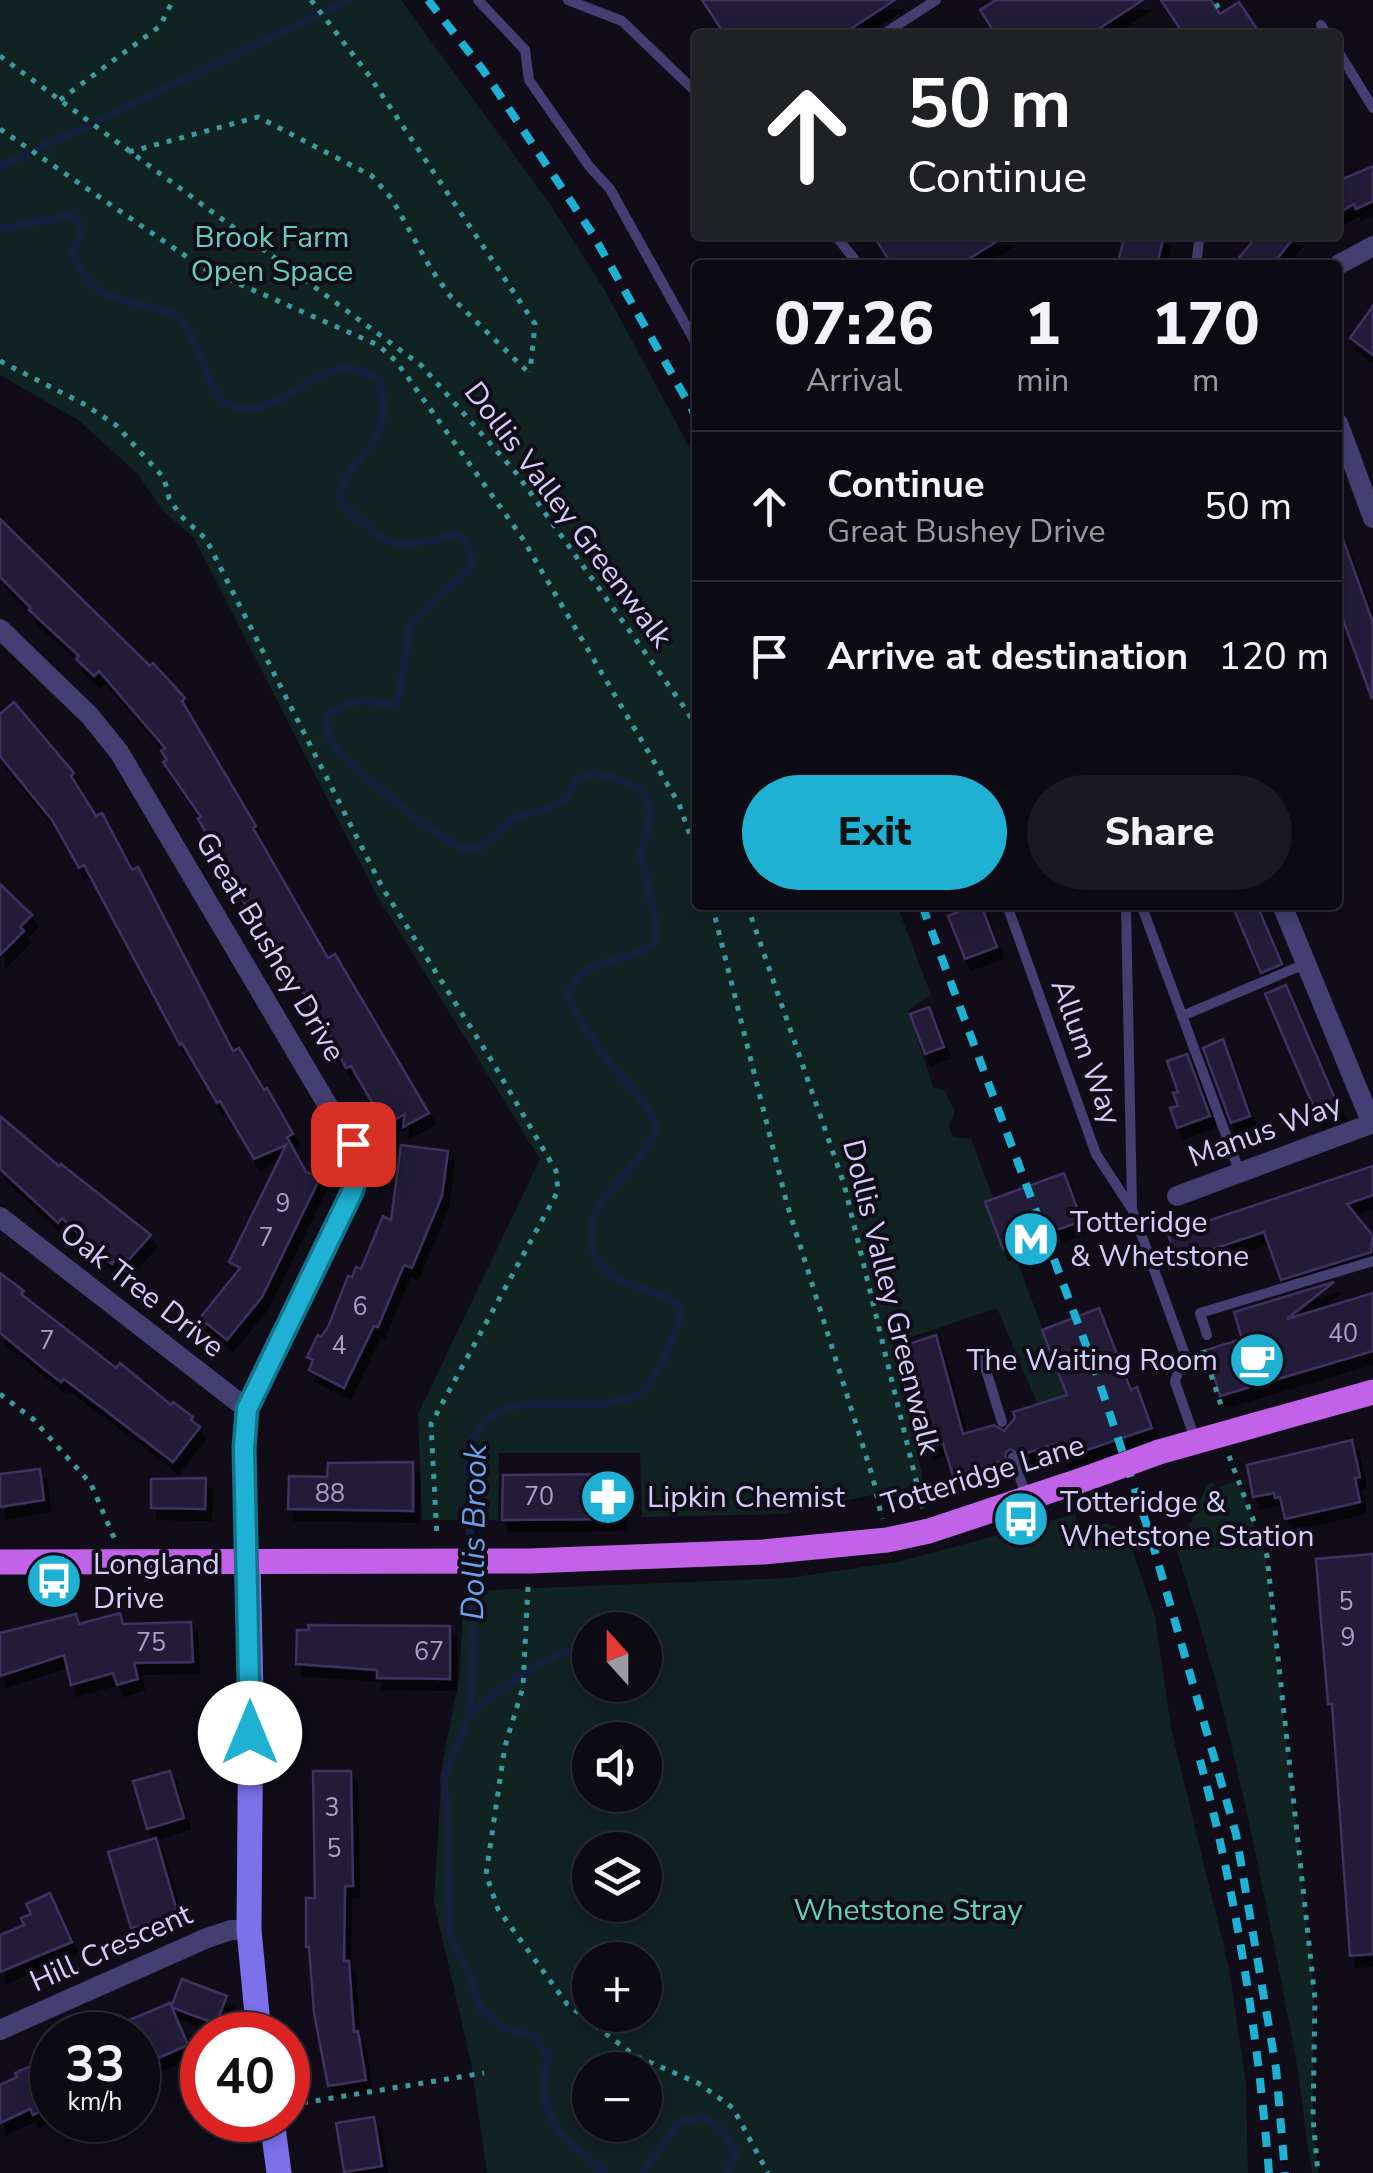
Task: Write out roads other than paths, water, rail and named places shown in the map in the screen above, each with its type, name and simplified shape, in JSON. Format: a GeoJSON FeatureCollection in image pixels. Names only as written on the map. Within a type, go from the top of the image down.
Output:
{"type":"FeatureCollection","features":[{"type":"Feature","properties":{"kind":"main road","name":"Totteridge Lane"},"geometry":{"type":"LineString","coordinates":[[0,1562],[247,1561],[442,1550],[529,1560],[763,1552],[887,1540],[1027,1500],[1195,1440],[1373,1392]]}},
{"type":"Feature","properties":{"kind":"street"},"geometry":{"type":"LineString","coordinates":[[1342,263],[1373,246]]}},
{"type":"Feature","properties":{"kind":"street"},"geometry":{"type":"LineString","coordinates":[[1342,433],[1373,518]]}},
{"type":"Feature","properties":{"kind":"street","name":"Great Bushey Drive"},"geometry":{"type":"LineString","coordinates":[[0,629],[90,716],[119,752],[360,1160],[353,1190],[247,1409],[247,1561]]}},
{"type":"Feature","properties":{"kind":"street"},"geometry":{"type":"LineString","coordinates":[[1284,910],[1373,1124]]}},
{"type":"Feature","properties":{"kind":"street","name":"Manus Way"},"geometry":{"type":"LineString","coordinates":[[1177,1196],[1373,1124]]}},
{"type":"Feature","properties":{"kind":"street","name":"Oak Tree Drive"},"geometry":{"type":"LineString","coordinates":[[0,1217],[247,1409]]}},
{"type":"Feature","properties":{"kind":"street"},"geometry":{"type":"LineString","coordinates":[[247,1561],[251,1694],[249,1930],[257,2012]]}},
{"type":"Feature","properties":{"kind":"street","name":"Hill Crescent"},"geometry":{"type":"LineString","coordinates":[[0,2030],[206,1938],[231,1930],[249,1930]]}},
{"type":"Feature","properties":{"kind":"street"},"geometry":{"type":"LineString","coordinates":[[275,2142],[280,2173]]}},
{"type":"Feature","properties":{"kind":"lane"},"geometry":{"type":"LineString","coordinates":[[478,0],[525,50],[530,80],[589,166],[610,189],[692,336]]}},
{"type":"Feature","properties":{"kind":"lane"},"geometry":{"type":"LineString","coordinates":[[568,0],[622,21],[692,88]]}},
{"type":"Feature","properties":{"kind":"lane"},"geometry":{"type":"LineString","coordinates":[[890,30],[936,0]]}},
{"type":"Feature","properties":{"kind":"lane"},"geometry":{"type":"LineString","coordinates":[[1342,58],[1373,108]]}},
{"type":"Feature","properties":{"kind":"lane"},"geometry":{"type":"LineString","coordinates":[[839,240],[854,260]]}},
{"type":"Feature","properties":{"kind":"lane","name":"Allum Way"},"geometry":{"type":"LineString","coordinates":[[1009,910],[1096,1154],[1132,1209],[1184,1352],[1176,1382],[1195,1440]]}},
{"type":"Feature","properties":{"kind":"lane","name":"Allum Way"},"geometry":{"type":"LineString","coordinates":[[1126,910],[1132,1209]]}},
{"type":"Feature","properties":{"kind":"lane"},"geometry":{"type":"LineString","coordinates":[[1143,910],[1240,1172]]}},
{"type":"Feature","properties":{"kind":"lane"},"geometry":{"type":"LineString","coordinates":[[1182,1016],[1306,964]]}},
{"type":"Feature","properties":{"kind":"lane"},"geometry":{"type":"LineString","coordinates":[[1207,1335],[1200,1313],[1373,1261]]}},
{"type":"Feature","properties":{"kind":"lane"},"geometry":{"type":"LineString","coordinates":[[980,1351],[1002,1422]]}},
{"type":"Feature","properties":{"kind":"lane"},"geometry":{"type":"LineString","coordinates":[[1013,1457],[1027,1500]]}},
{"type":"Feature","properties":{"kind":"waterway"},"geometry":{"type":"LineString","coordinates":[[327,11],[349,0]]}},
{"type":"Feature","properties":{"kind":"waterway"},"geometry":{"type":"LineString","coordinates":[[96,122],[317,15]]}},
{"type":"Feature","properties":{"kind":"waterway"},"geometry":{"type":"LineString","coordinates":[[38,148],[86,127]]}},
{"type":"Feature","properties":{"kind":"waterway"},"geometry":{"type":"LineString","coordinates":[[0,166],[28,154]]}},
{"type":"Feature","properties":{"kind":"waterway","name":"Dollis Brook"},"geometry":{"type":"LineString","coordinates":[[0,229],[72,215],[83,228],[73,254],[87,279],[106,294],[178,317],[194,341],[213,386],[232,406],[265,406],[312,380],[342,369],[360,371],[379,380],[381,424],[375,439],[349,472],[340,501],[392,542],[417,543],[458,534],[468,546],[472,567],[410,625],[399,696],[394,704],[357,702],[326,715],[331,742],[356,768],[415,817],[465,848],[479,849],[512,819],[566,799],[577,780],[592,773],[643,790],[651,814],[641,853],[656,942],[584,972],[567,994],[597,1045],[646,1106],[657,1131],[601,1203],[592,1227],[594,1250],[606,1270],[617,1278],[665,1297],[679,1307],[677,1327],[660,1367],[638,1395],[594,1404],[507,1408],[490,1416],[477,1431],[468,1455],[474,1644],[469,1716],[444,1778],[450,1935],[470,1975],[480,2008],[503,2028],[534,2036],[548,2055],[545,2096],[554,2124],[606,2173]]}},
{"type":"Feature","properties":{"kind":"waterway"},"geometry":{"type":"LineString","coordinates":[[471,1714],[527,1672],[572,1650]]}},
{"type":"Feature","properties":{"kind":"waterway","name":"Dollis Brook"},"geometry":{"type":"LineString","coordinates":[[642,2173],[679,2122],[705,2117],[724,2132],[736,2154],[726,2173]]}},
{"type":"Feature","properties":{"kind":"railway"},"geometry":{"type":"LineString","coordinates":[[428,0],[483,70],[592,233],[692,409]]}},
{"type":"Feature","properties":{"kind":"railway"},"geometry":{"type":"LineString","coordinates":[[924,910],[1096,1372],[1151,1538],[1236,1834],[1276,2068],[1285,2173]]}},
{"type":"Feature","properties":{"kind":"railway"},"geometry":{"type":"LineString","coordinates":[[1200,1760],[1244,1965],[1269,2173]]}},
{"type":"Feature","properties":{"kind":"place","name":"Totteridge & Whetstone"},"geometry":{"type":"Point","coordinates":[1031,1239]}},
{"type":"Feature","properties":{"kind":"place","name":"The Waiting Room"},"geometry":{"type":"Point","coordinates":[1257,1360]}},
{"type":"Feature","properties":{"kind":"place","name":"Lipkin Chemist"},"geometry":{"type":"Point","coordinates":[608,1497]}},
{"type":"Feature","properties":{"kind":"place","name":"Totteridge & Whetstone Station"},"geometry":{"type":"Point","coordinates":[1021,1519]}},
{"type":"Feature","properties":{"kind":"place","name":"Longland Drive"},"geometry":{"type":"Point","coordinates":[54,1581]}},
{"type":"Feature","properties":{"kind":"park label","name":"Brook Farm Open Space"},"geometry":{"type":"Point","coordinates":[272,254]}},
{"type":"Feature","properties":{"kind":"park label","name":"Whetstone Stray"},"geometry":{"type":"Point","coordinates":[908,1910]}}]}
